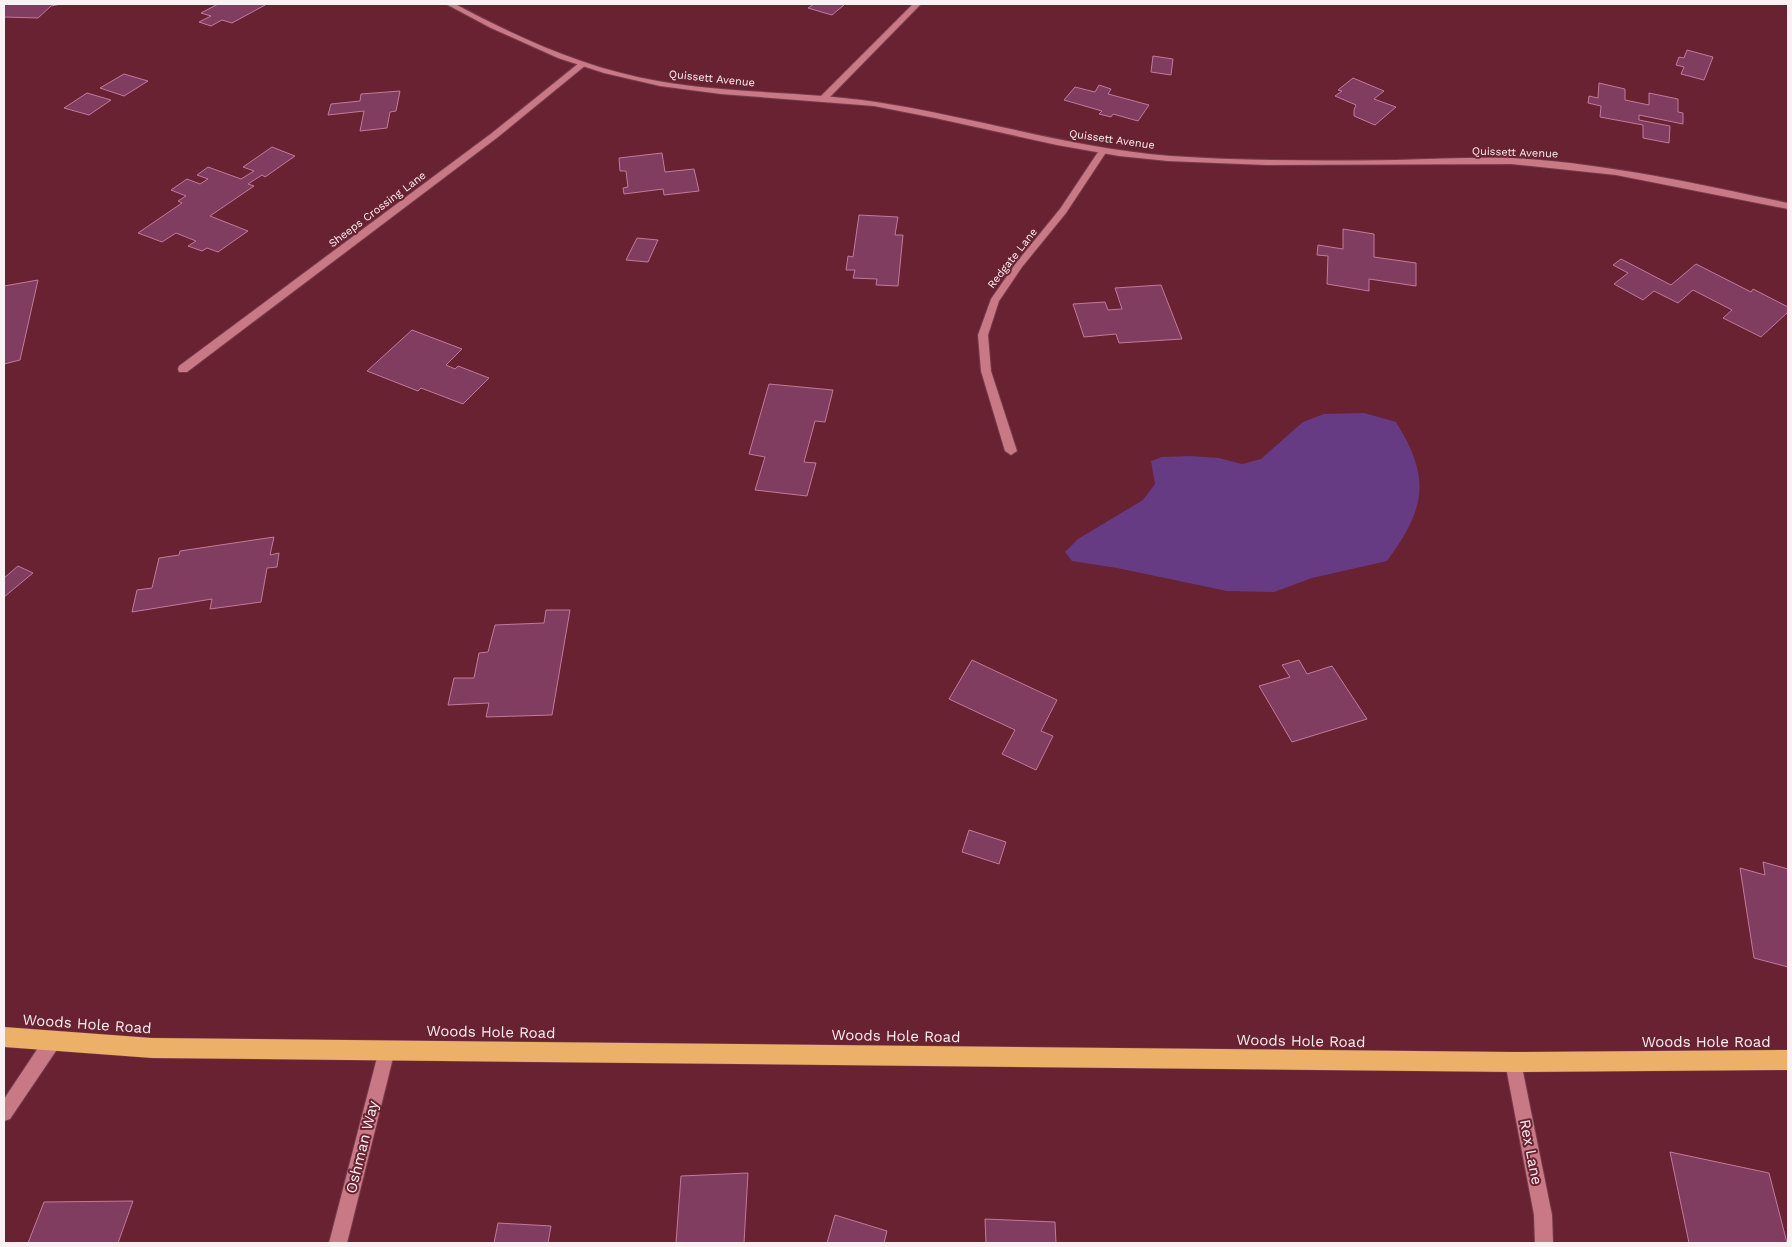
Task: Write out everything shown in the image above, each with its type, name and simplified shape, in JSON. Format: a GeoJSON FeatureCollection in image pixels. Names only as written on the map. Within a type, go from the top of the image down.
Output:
{"type":"FeatureCollection","features":[{"type":"Feature","properties":{"kind":"highway","name":"Woods Hole Road"},"geometry":{"type":"LineString","coordinates":[[4,1037],[152,1048],[1513,1062],[1788,1060]]}},
{"type":"Feature","properties":{"kind":"main road","name":"Quissett Avenue"},"geometry":{"type":"LineString","coordinates":[[450,4],[519,39],[582,64],[630,78],[714,91],[873,104],[1104,151],[1164,158],[1221,161],[1511,162],[1544,164],[1644,177],[1788,206]]}},
{"type":"Feature","properties":{"kind":"main road"},"geometry":{"type":"LineString","coordinates":[[823,99],[917,4]]}},
{"type":"Feature","properties":{"kind":"main road","name":"Sheeps Crossing Lane"},"geometry":{"type":"LineString","coordinates":[[184,369],[495,135],[582,64]]}},
{"type":"Feature","properties":{"kind":"main road","name":"Redgate Lane"},"geometry":{"type":"LineString","coordinates":[[1011,451],[986,371],[983,335],[994,301],[1019,265],[1063,211],[1104,151]]}},
{"type":"Feature","properties":{"kind":"main road"},"geometry":{"type":"LineString","coordinates":[[4,1112],[52,1042]]}},
{"type":"Feature","properties":{"kind":"main road","name":"Oshman Way"},"geometry":{"type":"LineString","coordinates":[[338,1243],[387,1050]]}},
{"type":"Feature","properties":{"kind":"main road","name":"Rex Lane"},"geometry":{"type":"LineString","coordinates":[[1513,1062],[1543,1215],[1544,1243]]}},
{"type":"Feature","properties":{"kind":"shaded area"},"geometry":{"type":"Polygon","coordinates":[[[1364,413],[1396,422],[1415,460],[1419,477],[1419,493],[1410,525],[1387,561],[1312,578],[1274,592],[1227,591],[1117,568],[1072,561],[1065,552],[1078,539],[1143,500],[1155,484],[1151,461],[1162,457],[1190,456],[1219,458],[1242,464],[1261,459],[1303,422],[1324,414],[1364,413]]]}},
{"type":"Feature","properties":{"kind":"building"},"geometry":{"type":"Polygon","coordinates":[[[4,4],[61,4],[51,6],[38,18],[4,17],[4,4]]]}},
{"type":"Feature","properties":{"kind":"building"},"geometry":{"type":"Polygon","coordinates":[[[218,4],[267,4],[232,23],[222,20],[211,26],[199,22],[211,16],[201,13],[218,4]]]}},
{"type":"Feature","properties":{"kind":"building"},"geometry":{"type":"Polygon","coordinates":[[[814,4],[844,5],[832,15],[808,8],[814,4]]]}},
{"type":"Feature","properties":{"kind":"building"},"geometry":{"type":"Polygon","coordinates":[[[1687,50],[1713,57],[1704,80],[1681,74],[1684,67],[1676,65],[1679,57],[1684,58],[1687,50]]]}},
{"type":"Feature","properties":{"kind":"building"},"geometry":{"type":"Polygon","coordinates":[[[1153,56],[1173,59],[1171,75],[1151,72],[1153,56]]]}},
{"type":"Feature","properties":{"kind":"building"},"geometry":{"type":"Polygon","coordinates":[[[124,74],[148,81],[124,96],[100,88],[124,74]]]}},
{"type":"Feature","properties":{"kind":"building"},"geometry":{"type":"Polygon","coordinates":[[[1353,78],[1384,91],[1374,99],[1396,107],[1375,125],[1354,116],[1356,105],[1335,96],[1342,91],[1338,90],[1353,78]]]}},
{"type":"Feature","properties":{"kind":"building"},"geometry":{"type":"Polygon","coordinates":[[[1599,83],[1625,89],[1625,100],[1649,105],[1649,93],[1678,99],[1678,112],[1683,113],[1683,124],[1639,115],[1639,120],[1670,126],[1669,143],[1643,138],[1643,125],[1600,117],[1601,106],[1588,103],[1589,96],[1598,98],[1599,83]]]}},
{"type":"Feature","properties":{"kind":"building"},"geometry":{"type":"Polygon","coordinates":[[[1099,85],[1111,89],[1108,94],[1149,105],[1138,121],[1113,114],[1111,117],[1099,114],[1102,111],[1064,100],[1075,87],[1095,92],[1099,85]]]}},
{"type":"Feature","properties":{"kind":"building"},"geometry":{"type":"Polygon","coordinates":[[[400,91],[396,111],[390,112],[387,128],[360,131],[364,111],[328,115],[331,104],[360,101],[361,94],[400,91]]]}},
{"type":"Feature","properties":{"kind":"building"},"geometry":{"type":"Polygon","coordinates":[[[87,93],[111,100],[89,115],[64,108],[87,93]]]}},
{"type":"Feature","properties":{"kind":"building"},"geometry":{"type":"Polygon","coordinates":[[[272,147],[295,156],[265,177],[262,175],[248,184],[254,186],[210,216],[248,231],[218,252],[207,248],[202,251],[188,246],[196,241],[176,233],[162,242],[138,233],[182,203],[178,201],[186,196],[171,190],[187,179],[200,184],[208,179],[197,175],[208,167],[241,179],[254,171],[243,167],[272,147]]]}},
{"type":"Feature","properties":{"kind":"building"},"geometry":{"type":"Polygon","coordinates":[[[662,153],[665,172],[694,169],[699,191],[664,195],[663,189],[624,194],[623,188],[628,187],[626,171],[620,171],[619,158],[662,153]]]}},
{"type":"Feature","properties":{"kind":"building"},"geometry":{"type":"Polygon","coordinates":[[[859,215],[898,217],[895,235],[903,235],[898,286],[876,285],[877,279],[853,278],[855,270],[846,270],[848,256],[853,257],[859,215]]]}},
{"type":"Feature","properties":{"kind":"building"},"geometry":{"type":"Polygon","coordinates":[[[1343,229],[1374,234],[1374,257],[1416,263],[1416,286],[1369,279],[1369,291],[1327,284],[1328,256],[1317,255],[1318,245],[1343,249],[1343,229]]]}},
{"type":"Feature","properties":{"kind":"building"},"geometry":{"type":"Polygon","coordinates":[[[637,238],[658,240],[648,262],[626,260],[637,238]]]}},
{"type":"Feature","properties":{"kind":"building"},"geometry":{"type":"Polygon","coordinates":[[[1621,259],[1671,285],[1696,264],[1751,292],[1753,289],[1788,307],[1788,312],[1761,337],[1723,318],[1732,310],[1693,290],[1678,303],[1654,291],[1643,300],[1614,284],[1628,273],[1613,265],[1621,259]]]}},
{"type":"Feature","properties":{"kind":"building"},"geometry":{"type":"Polygon","coordinates":[[[38,280],[20,360],[4,364],[4,286],[38,280]]]}},
{"type":"Feature","properties":{"kind":"building"},"geometry":{"type":"Polygon","coordinates":[[[1161,285],[1182,339],[1119,343],[1116,334],[1084,337],[1073,304],[1105,302],[1108,310],[1122,309],[1115,288],[1161,285]]]}},
{"type":"Feature","properties":{"kind":"building"},"geometry":{"type":"Polygon","coordinates":[[[412,330],[462,349],[446,365],[455,369],[458,366],[489,378],[463,404],[421,388],[418,391],[367,371],[412,330]]]}},
{"type":"Feature","properties":{"kind":"building"},"geometry":{"type":"Polygon","coordinates":[[[769,384],[833,390],[825,422],[815,421],[804,462],[816,463],[807,496],[755,490],[765,457],[749,454],[769,384]]]}},
{"type":"Feature","properties":{"kind":"building"},"geometry":{"type":"Polygon","coordinates":[[[274,537],[270,555],[279,553],[277,567],[267,568],[261,602],[210,609],[212,599],[132,612],[137,590],[152,588],[159,558],[179,555],[180,551],[274,537]]]}},
{"type":"Feature","properties":{"kind":"building"},"geometry":{"type":"Polygon","coordinates":[[[18,566],[33,573],[4,597],[4,578],[18,566]]]}},
{"type":"Feature","properties":{"kind":"building"},"geometry":{"type":"Polygon","coordinates":[[[546,610],[570,610],[552,715],[486,717],[489,703],[448,705],[454,678],[474,678],[479,653],[488,652],[495,625],[544,623],[546,610]]]}},
{"type":"Feature","properties":{"kind":"building"},"geometry":{"type":"Polygon","coordinates":[[[972,660],[1057,700],[1041,731],[1053,736],[1036,770],[1002,754],[1015,730],[949,699],[972,660]]]}},
{"type":"Feature","properties":{"kind":"building"},"geometry":{"type":"Polygon","coordinates":[[[1299,660],[1307,674],[1332,666],[1367,719],[1292,742],[1259,686],[1290,677],[1282,665],[1299,660]]]}},
{"type":"Feature","properties":{"kind":"building"},"geometry":{"type":"Polygon","coordinates":[[[969,830],[1006,842],[999,864],[962,852],[969,830]]]}},
{"type":"Feature","properties":{"kind":"building"},"geometry":{"type":"Polygon","coordinates":[[[1763,862],[1788,869],[1788,967],[1754,958],[1740,868],[1765,875],[1763,862]]]}},
{"type":"Feature","properties":{"kind":"building"},"geometry":{"type":"Polygon","coordinates":[[[1670,1152],[1769,1173],[1787,1243],[1689,1243],[1670,1152]]]}},
{"type":"Feature","properties":{"kind":"building"},"geometry":{"type":"Polygon","coordinates":[[[748,1173],[744,1243],[676,1243],[681,1176],[748,1173]]]}},
{"type":"Feature","properties":{"kind":"building"},"geometry":{"type":"Polygon","coordinates":[[[133,1201],[118,1243],[28,1243],[44,1202],[133,1201]]]}},
{"type":"Feature","properties":{"kind":"building"},"geometry":{"type":"Polygon","coordinates":[[[835,1215],[887,1231],[884,1243],[827,1243],[835,1215]]]}},
{"type":"Feature","properties":{"kind":"building"},"geometry":{"type":"Polygon","coordinates":[[[985,1219],[1055,1222],[1056,1243],[986,1243],[985,1219]]]}},
{"type":"Feature","properties":{"kind":"building"},"geometry":{"type":"Polygon","coordinates":[[[498,1223],[551,1226],[548,1243],[494,1243],[498,1223]]]}}]}
